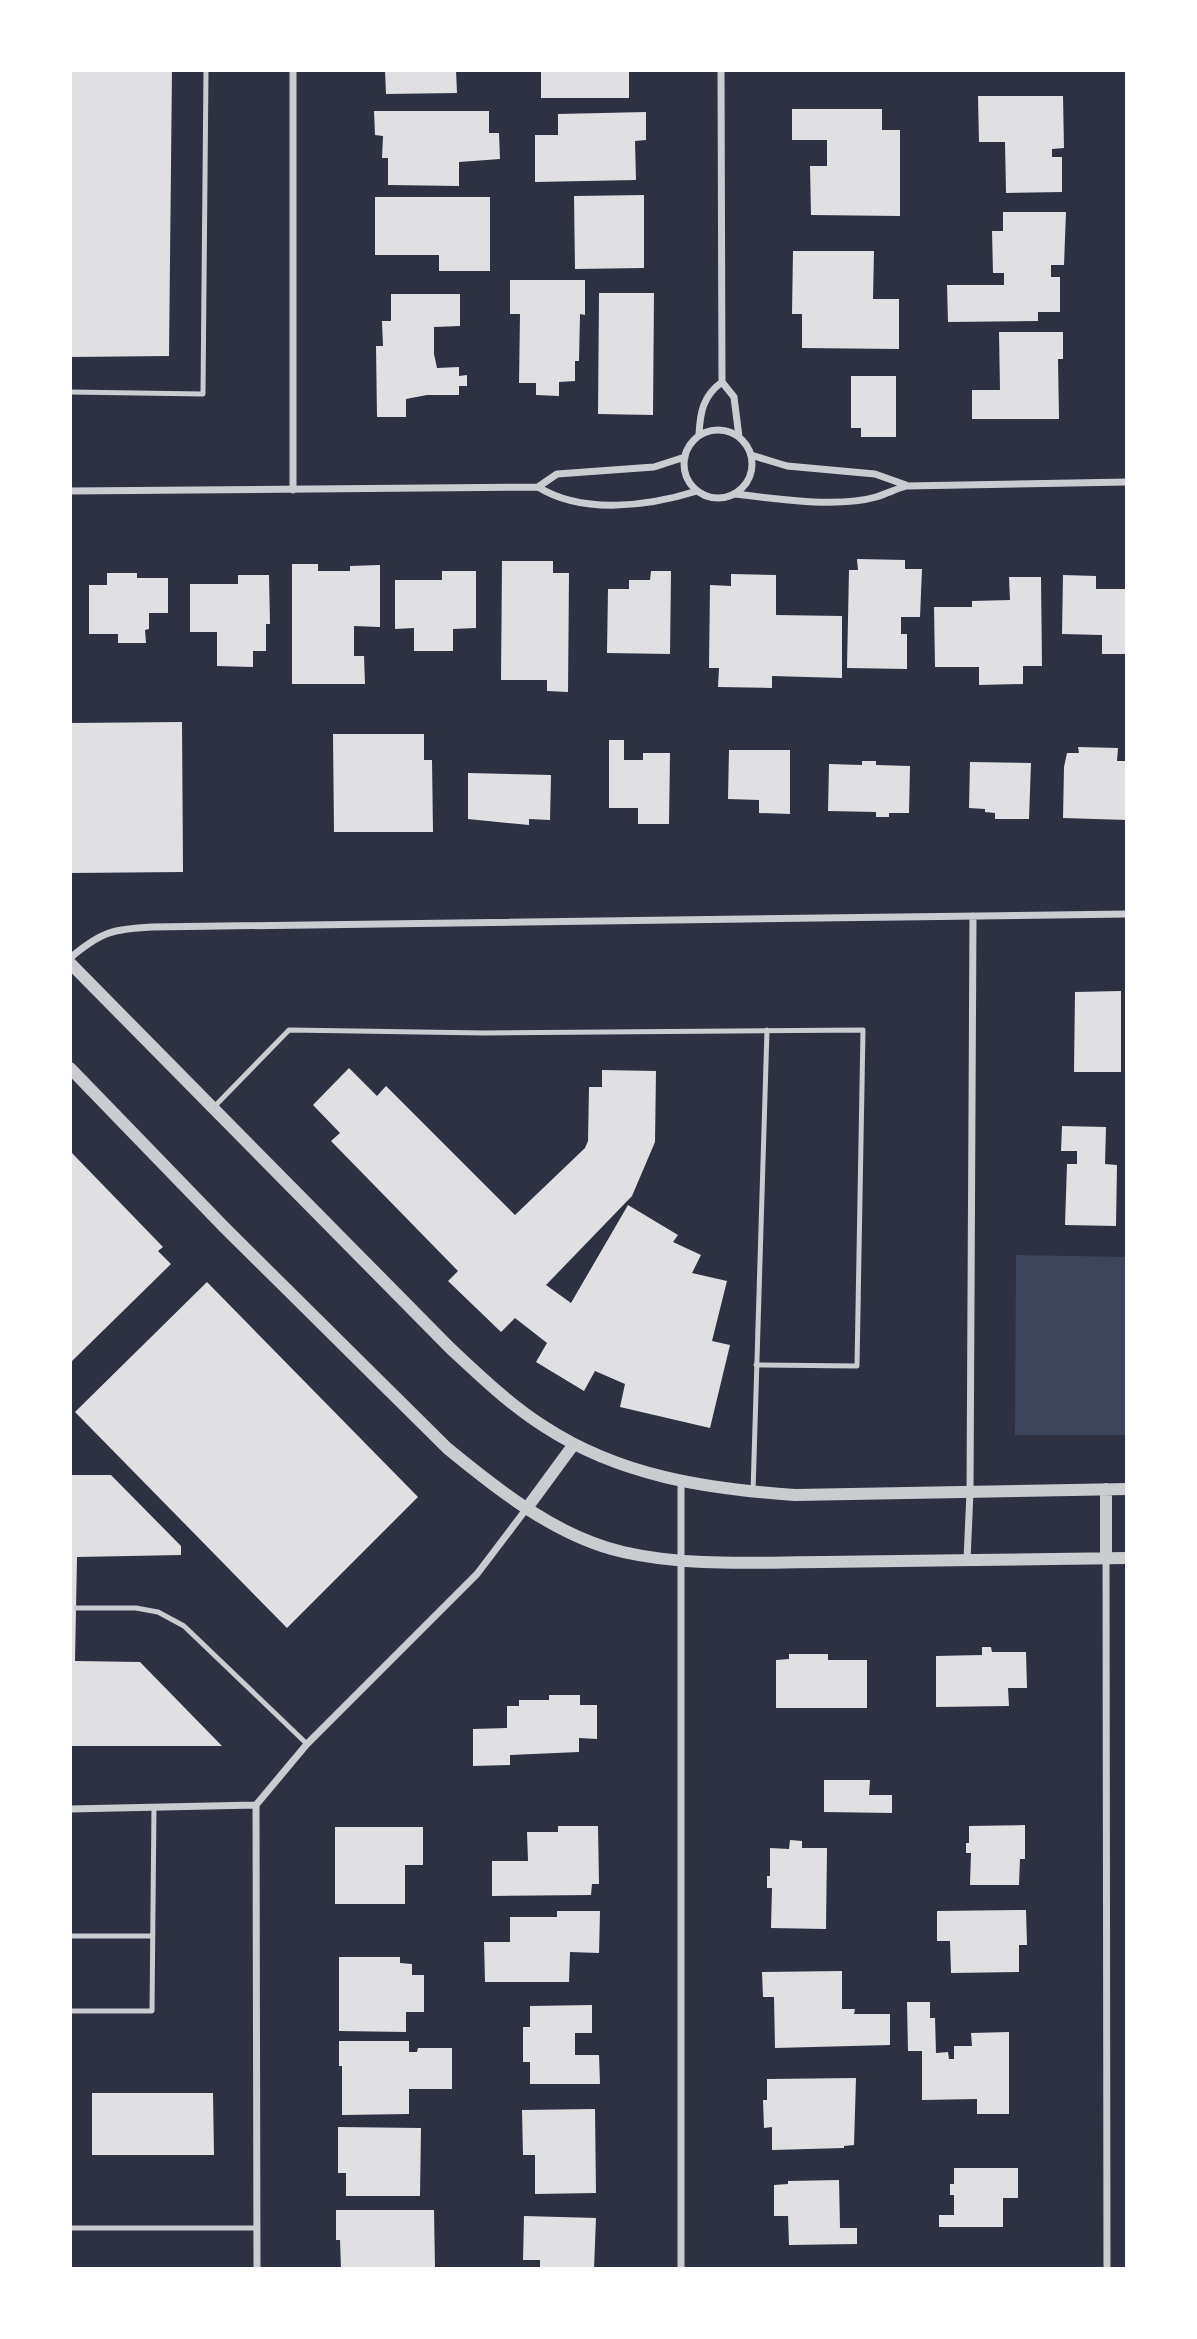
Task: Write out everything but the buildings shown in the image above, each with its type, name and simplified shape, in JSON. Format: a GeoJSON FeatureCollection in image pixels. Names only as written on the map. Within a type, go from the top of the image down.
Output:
{"type":"FeatureCollection","features":[{"type":"Feature","properties":{"kind":"street"},"geometry":{"type":"LineString","coordinates":[[293,70],[293,489]]}},
{"type":"Feature","properties":{"kind":"street"},"geometry":{"type":"LineString","coordinates":[[721,70],[722,382],[734,397],[739,437]]}},
{"type":"Feature","properties":{"kind":"street"},"geometry":{"type":"LineString","coordinates":[[699,435],[700,411],[710,391],[722,382]]}},
{"type":"Feature","properties":{"kind":"street"},"geometry":{"type":"LineString","coordinates":[[719,430],[739,437],[751,455],[750,476],[744,486],[735,494],[724,498],[711,498],[697,491],[686,476],[685,457],[691,443],[699,435],[719,430]]}},
{"type":"Feature","properties":{"kind":"street"},"geometry":{"type":"LineString","coordinates":[[751,455],[787,466],[875,474],[906,486]]}},
{"type":"Feature","properties":{"kind":"street"},"geometry":{"type":"LineString","coordinates":[[538,487],[557,474],[654,467],[685,457]]}},
{"type":"Feature","properties":{"kind":"street"},"geometry":{"type":"LineString","coordinates":[[735,494],[781,500],[840,501],[874,498],[906,486],[1127,482]]}},
{"type":"Feature","properties":{"kind":"street"},"geometry":{"type":"LineString","coordinates":[[70,491],[538,487],[554,497],[587,504],[638,502],[697,491]]}},
{"type":"Feature","properties":{"kind":"street"},"geometry":{"type":"LineString","coordinates":[[70,958],[94,938],[124,928],[143,927],[1127,915]]}},
{"type":"Feature","properties":{"kind":"street"},"geometry":{"type":"LineString","coordinates":[[967,1560],[970,1492],[973,916]]}},
{"type":"Feature","properties":{"kind":"street"},"geometry":{"type":"LineString","coordinates":[[70,963],[450,1349],[496,1390],[544,1426],[574,1444],[649,1474],[681,1482],[753,1492],[795,1495],[1127,1489]]}},
{"type":"Feature","properties":{"kind":"street"},"geometry":{"type":"LineString","coordinates":[[70,1068],[409,1412],[481,1476],[527,1508],[588,1541],[623,1552],[681,1561],[1127,1558]]}},
{"type":"Feature","properties":{"kind":"street"},"geometry":{"type":"LineString","coordinates":[[257,2269],[256,1805],[307,1744],[477,1574],[574,1444]]}},
{"type":"Feature","properties":{"kind":"street"},"geometry":{"type":"LineString","coordinates":[[681,1482],[681,2269]]}},
{"type":"Feature","properties":{"kind":"street"},"geometry":{"type":"LineString","coordinates":[[1106,1489],[1107,2269]]}},
{"type":"Feature","properties":{"kind":"street"},"geometry":{"type":"LineString","coordinates":[[70,1809],[256,1805]]}},
{"type":"Feature","properties":{"kind":"lane"},"geometry":{"type":"LineString","coordinates":[[70,392],[203,394],[206,70]]}},
{"type":"Feature","properties":{"kind":"lane"},"geometry":{"type":"LineString","coordinates":[[212,1108],[289,1030],[485,1033],[863,1030],[857,1366],[756,1365]]}},
{"type":"Feature","properties":{"kind":"lane"},"geometry":{"type":"LineString","coordinates":[[753,1492],[767,1030]]}},
{"type":"Feature","properties":{"kind":"lane"},"geometry":{"type":"LineString","coordinates":[[76,1608],[136,1608],[158,1612],[184,1626],[307,1744]]}},
{"type":"Feature","properties":{"kind":"lane"},"geometry":{"type":"LineString","coordinates":[[70,2011],[152,2011],[155,1807]]}},
{"type":"Feature","properties":{"kind":"lane"},"geometry":{"type":"LineString","coordinates":[[70,1937],[152,1936]]}},
{"type":"Feature","properties":{"kind":"lane"},"geometry":{"type":"LineString","coordinates":[[70,2228],[257,2228]]}},
{"type":"Feature","properties":{"kind":"shaded area"},"geometry":{"type":"Polygon","coordinates":[[[1016,1255],[1127,1257],[1127,1435],[1015,1435],[1016,1255]]]}}]}
